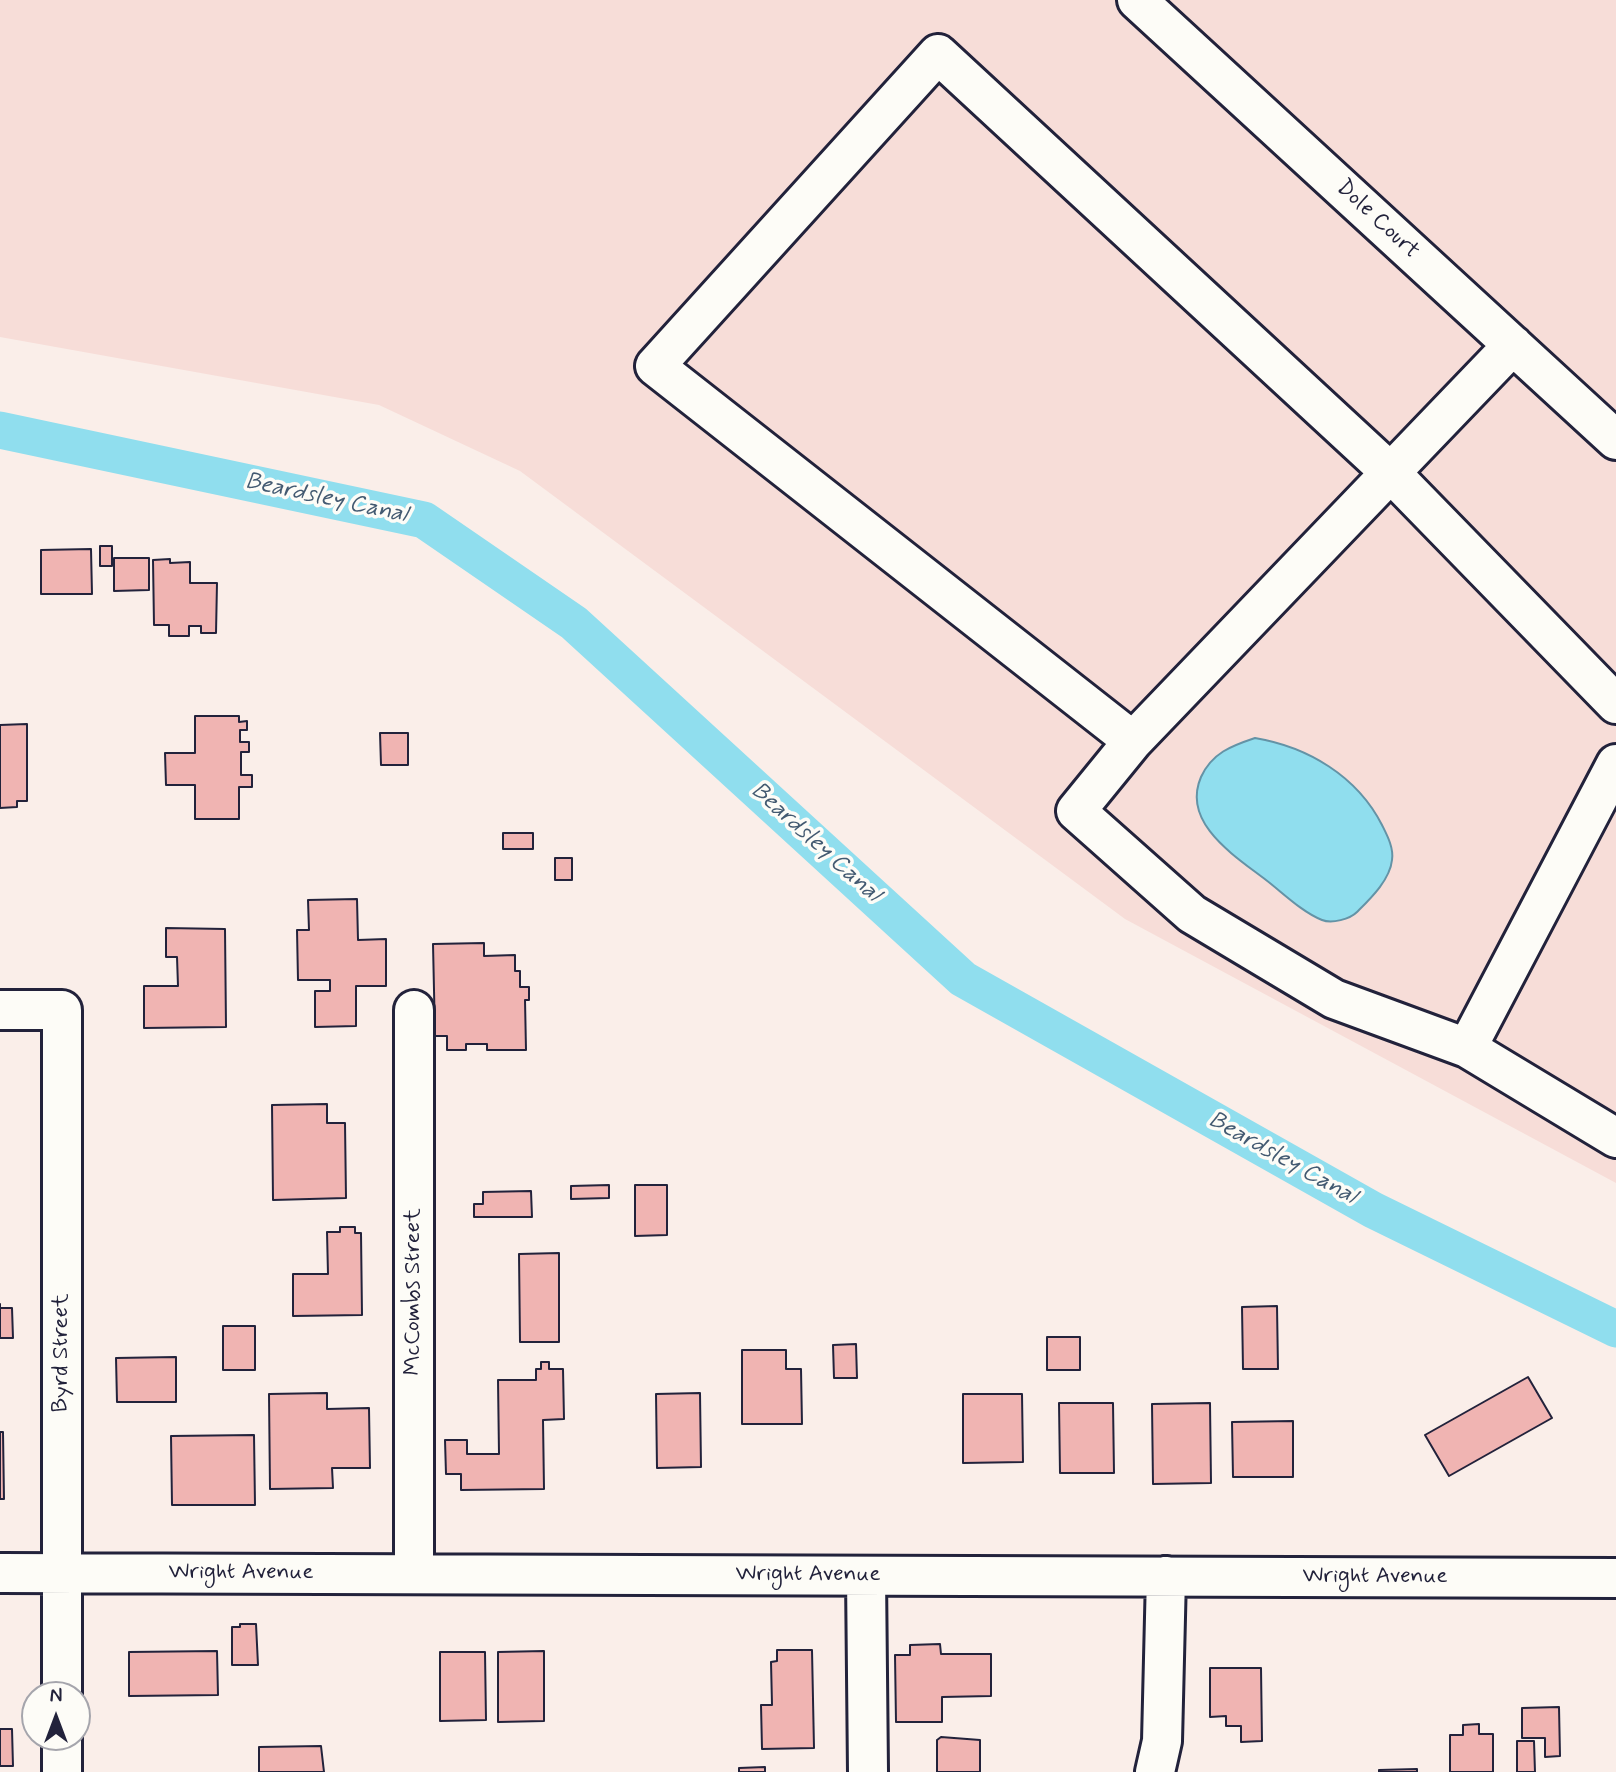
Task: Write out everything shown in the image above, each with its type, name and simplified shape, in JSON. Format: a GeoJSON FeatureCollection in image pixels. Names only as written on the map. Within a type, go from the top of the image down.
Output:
{"type":"FeatureCollection","features":[{"type":"Feature","properties":{"kind":"street","name":"Dole Court"},"geometry":{"type":"LineString","coordinates":[[1137,0],[1616,440]]}},
{"type":"Feature","properties":{"kind":"street"},"geometry":{"type":"LineString","coordinates":[[1133,741],[655,366],[938,54],[1391,473],[1616,704]]}},
{"type":"Feature","properties":{"kind":"street"},"geometry":{"type":"LineString","coordinates":[[1513,345],[1133,741],[1076,811],[1192,914],[1334,999],[1467,1048],[1616,1138]]}},
{"type":"Feature","properties":{"kind":"street"},"geometry":{"type":"LineString","coordinates":[[1467,1048],[1616,764]]}},
{"type":"Feature","properties":{"kind":"street","name":"Byrd Street"},"geometry":{"type":"LineString","coordinates":[[0,1010],[62,1010],[62,1681]]}},
{"type":"Feature","properties":{"kind":"street","name":"McCombs Street"},"geometry":{"type":"LineString","coordinates":[[414,1010],[414,1574]]}},
{"type":"Feature","properties":{"kind":"street","name":"Wright Avenue"},"geometry":{"type":"LineString","coordinates":[[0,1573],[1616,1578]]}},
{"type":"Feature","properties":{"kind":"street"},"geometry":{"type":"LineString","coordinates":[[866,1576],[868,1772]]}},
{"type":"Feature","properties":{"kind":"street"},"geometry":{"type":"LineString","coordinates":[[1155,1772],[1162,1741],[1166,1576]]}},
{"type":"Feature","properties":{"kind":"street"},"geometry":{"type":"LineString","coordinates":[[62,1751],[62,1772]]}},
{"type":"Feature","properties":{"kind":"shaded area"},"geometry":{"type":"Polygon","coordinates":[[[0,0],[1616,0],[1616,1183],[1125,919],[520,471],[379,405],[0,337],[0,0]]]}},
{"type":"Feature","properties":{"kind":"water"},"geometry":{"type":"Polygon","coordinates":[[[1255,738],[1294,749],[1329,766],[1359,792],[1382,825],[1392,851],[1388,875],[1379,889],[1350,917],[1326,921],[1307,912],[1227,849],[1214,837],[1205,823],[1198,809],[1197,794],[1205,769],[1223,752],[1255,738]]]}},
{"type":"Feature","properties":{"kind":"building"},"geometry":{"type":"Polygon","coordinates":[[[100,546],[112,546],[112,566],[100,566],[100,546]]]}},
{"type":"Feature","properties":{"kind":"building"},"geometry":{"type":"Polygon","coordinates":[[[91,549],[92,594],[41,594],[41,550],[91,549]]]}},
{"type":"Feature","properties":{"kind":"building"},"geometry":{"type":"Polygon","coordinates":[[[114,558],[149,558],[149,590],[114,591],[114,558]]]}},
{"type":"Feature","properties":{"kind":"building"},"geometry":{"type":"Polygon","coordinates":[[[170,559],[170,563],[190,562],[190,583],[217,583],[216,633],[201,633],[201,626],[189,626],[189,636],[169,636],[169,625],[154,625],[153,560],[170,559]]]}},
{"type":"Feature","properties":{"kind":"building"},"geometry":{"type":"Polygon","coordinates":[[[195,716],[239,716],[239,722],[247,721],[247,730],[240,730],[240,742],[249,742],[249,752],[241,752],[241,775],[252,775],[252,787],[239,787],[239,819],[195,819],[195,785],[166,785],[165,753],[195,753],[195,716]]]}},
{"type":"Feature","properties":{"kind":"building"},"geometry":{"type":"Polygon","coordinates":[[[27,724],[27,801],[17,801],[17,807],[0,808],[0,725],[27,724]]]}},
{"type":"Feature","properties":{"kind":"building"},"geometry":{"type":"Polygon","coordinates":[[[380,733],[408,733],[408,765],[381,765],[380,733]]]}},
{"type":"Feature","properties":{"kind":"building"},"geometry":{"type":"Polygon","coordinates":[[[503,833],[533,833],[533,849],[503,849],[503,833]]]}},
{"type":"Feature","properties":{"kind":"building"},"geometry":{"type":"Polygon","coordinates":[[[555,858],[572,858],[572,880],[555,880],[555,858]]]}},
{"type":"Feature","properties":{"kind":"building"},"geometry":{"type":"Polygon","coordinates":[[[357,899],[358,940],[386,939],[386,986],[356,986],[356,1026],[315,1027],[315,991],[330,991],[330,980],[298,980],[297,930],[309,930],[308,900],[357,899]]]}},
{"type":"Feature","properties":{"kind":"building"},"geometry":{"type":"Polygon","coordinates":[[[166,928],[225,929],[226,1027],[144,1028],[144,986],[178,986],[177,957],[166,957],[166,928]]]}},
{"type":"Feature","properties":{"kind":"building"},"geometry":{"type":"Polygon","coordinates":[[[484,943],[484,956],[515,955],[515,971],[520,971],[520,987],[529,987],[529,1000],[525,1000],[526,1050],[487,1050],[487,1044],[466,1044],[466,1050],[447,1050],[447,1036],[435,1036],[433,944],[484,943]]]}},
{"type":"Feature","properties":{"kind":"building"},"geometry":{"type":"Polygon","coordinates":[[[327,1104],[327,1123],[345,1123],[346,1198],[273,1200],[272,1105],[327,1104]]]}},
{"type":"Feature","properties":{"kind":"building"},"geometry":{"type":"Polygon","coordinates":[[[609,1185],[609,1198],[571,1199],[571,1186],[609,1185]]]}},
{"type":"Feature","properties":{"kind":"building"},"geometry":{"type":"Polygon","coordinates":[[[635,1185],[667,1185],[667,1235],[635,1236],[635,1185]]]}},
{"type":"Feature","properties":{"kind":"building"},"geometry":{"type":"Polygon","coordinates":[[[531,1191],[532,1217],[474,1217],[474,1204],[483,1204],[483,1192],[531,1191]]]}},
{"type":"Feature","properties":{"kind":"building"},"geometry":{"type":"Polygon","coordinates":[[[340,1227],[355,1227],[355,1233],[361,1233],[362,1315],[293,1316],[293,1274],[328,1274],[327,1232],[340,1232],[340,1227]]]}},
{"type":"Feature","properties":{"kind":"building"},"geometry":{"type":"Polygon","coordinates":[[[559,1253],[559,1342],[520,1342],[519,1254],[559,1253]]]}},
{"type":"Feature","properties":{"kind":"building"},"geometry":{"type":"Polygon","coordinates":[[[1277,1306],[1278,1369],[1243,1369],[1242,1307],[1277,1306]]]}},
{"type":"Feature","properties":{"kind":"building"},"geometry":{"type":"Polygon","coordinates":[[[0,1308],[12,1308],[13,1338],[0,1338],[0,1308]]]}},
{"type":"Feature","properties":{"kind":"building"},"geometry":{"type":"Polygon","coordinates":[[[223,1326],[255,1326],[255,1370],[223,1370],[223,1326]]]}},
{"type":"Feature","properties":{"kind":"building"},"geometry":{"type":"Polygon","coordinates":[[[1047,1337],[1080,1337],[1080,1370],[1047,1370],[1047,1337]]]}},
{"type":"Feature","properties":{"kind":"building"},"geometry":{"type":"Polygon","coordinates":[[[856,1344],[857,1378],[834,1378],[833,1345],[856,1344]]]}},
{"type":"Feature","properties":{"kind":"building"},"geometry":{"type":"Polygon","coordinates":[[[742,1350],[786,1350],[786,1369],[801,1369],[802,1424],[742,1424],[742,1350]]]}},
{"type":"Feature","properties":{"kind":"building"},"geometry":{"type":"Polygon","coordinates":[[[176,1357],[176,1402],[117,1402],[116,1358],[176,1357]]]}},
{"type":"Feature","properties":{"kind":"building"},"geometry":{"type":"Polygon","coordinates":[[[541,1362],[549,1362],[549,1369],[563,1369],[564,1419],[543,1420],[544,1489],[461,1490],[461,1474],[446,1474],[445,1440],[467,1440],[467,1454],[499,1454],[498,1380],[536,1380],[536,1369],[541,1369],[541,1362]]]}},
{"type":"Feature","properties":{"kind":"building"},"geometry":{"type":"Polygon","coordinates":[[[1528,1377],[1552,1418],[1449,1476],[1425,1435],[1528,1377]]]}},
{"type":"Feature","properties":{"kind":"building"},"geometry":{"type":"Polygon","coordinates":[[[327,1393],[327,1409],[369,1408],[370,1468],[332,1468],[333,1488],[270,1489],[269,1394],[327,1393]]]}},
{"type":"Feature","properties":{"kind":"building"},"geometry":{"type":"Polygon","coordinates":[[[700,1393],[701,1467],[657,1468],[656,1394],[700,1393]]]}},
{"type":"Feature","properties":{"kind":"building"},"geometry":{"type":"Polygon","coordinates":[[[963,1394],[1022,1394],[1023,1462],[963,1463],[963,1394]]]}},
{"type":"Feature","properties":{"kind":"building"},"geometry":{"type":"Polygon","coordinates":[[[1059,1403],[1113,1403],[1114,1473],[1060,1473],[1059,1403]]]}},
{"type":"Feature","properties":{"kind":"building"},"geometry":{"type":"Polygon","coordinates":[[[1210,1403],[1211,1483],[1153,1484],[1152,1404],[1210,1403]]]}},
{"type":"Feature","properties":{"kind":"building"},"geometry":{"type":"Polygon","coordinates":[[[1293,1421],[1293,1477],[1233,1477],[1232,1422],[1293,1421]]]}},
{"type":"Feature","properties":{"kind":"building"},"geometry":{"type":"Polygon","coordinates":[[[0,1432],[3,1432],[4,1499],[0,1499],[0,1432]]]}},
{"type":"Feature","properties":{"kind":"building"},"geometry":{"type":"Polygon","coordinates":[[[254,1435],[255,1505],[172,1505],[171,1436],[254,1435]]]}},
{"type":"Feature","properties":{"kind":"building"},"geometry":{"type":"Polygon","coordinates":[[[240,1624],[256,1624],[258,1665],[232,1665],[232,1627],[240,1627],[240,1624]]]}},
{"type":"Feature","properties":{"kind":"building"},"geometry":{"type":"Polygon","coordinates":[[[940,1644],[941,1654],[991,1654],[991,1696],[942,1697],[942,1722],[896,1722],[895,1655],[910,1655],[910,1645],[940,1644]]]}},
{"type":"Feature","properties":{"kind":"building"},"geometry":{"type":"Polygon","coordinates":[[[777,1650],[812,1650],[814,1748],[762,1749],[761,1705],[772,1705],[771,1662],[777,1661],[777,1650]]]}},
{"type":"Feature","properties":{"kind":"building"},"geometry":{"type":"Polygon","coordinates":[[[217,1651],[218,1695],[129,1696],[129,1652],[217,1651]]]}},
{"type":"Feature","properties":{"kind":"building"},"geometry":{"type":"Polygon","coordinates":[[[544,1651],[544,1721],[498,1722],[498,1652],[544,1651]]]}},
{"type":"Feature","properties":{"kind":"building"},"geometry":{"type":"Polygon","coordinates":[[[440,1652],[485,1652],[486,1720],[440,1721],[440,1652]]]}},
{"type":"Feature","properties":{"kind":"building"},"geometry":{"type":"Polygon","coordinates":[[[1210,1668],[1261,1668],[1262,1741],[1241,1742],[1241,1726],[1226,1726],[1226,1716],[1210,1717],[1210,1668]]]}},
{"type":"Feature","properties":{"kind":"building"},"geometry":{"type":"Polygon","coordinates":[[[1559,1707],[1560,1756],[1545,1757],[1545,1738],[1522,1738],[1522,1708],[1559,1707]]]}},
{"type":"Feature","properties":{"kind":"building"},"geometry":{"type":"Polygon","coordinates":[[[1479,1724],[1479,1734],[1493,1734],[1493,1772],[1450,1772],[1450,1735],[1463,1735],[1463,1725],[1479,1724]]]}},
{"type":"Feature","properties":{"kind":"building"},"geometry":{"type":"Polygon","coordinates":[[[0,1729],[12,1729],[13,1766],[0,1766],[0,1729]]]}},
{"type":"Feature","properties":{"kind":"building"},"geometry":{"type":"Polygon","coordinates":[[[941,1737],[980,1740],[980,1772],[937,1772],[937,1740],[941,1737]]]}},
{"type":"Feature","properties":{"kind":"building"},"geometry":{"type":"Polygon","coordinates":[[[1517,1741],[1534,1741],[1535,1772],[1517,1772],[1517,1741]]]}},
{"type":"Feature","properties":{"kind":"building"},"geometry":{"type":"Polygon","coordinates":[[[321,1746],[324,1772],[259,1772],[259,1747],[321,1746]]]}},
{"type":"Feature","properties":{"kind":"building"},"geometry":{"type":"Polygon","coordinates":[[[765,1767],[765,1772],[739,1772],[739,1768],[765,1767]]]}},
{"type":"Feature","properties":{"kind":"building"},"geometry":{"type":"Polygon","coordinates":[[[1417,1769],[1417,1772],[1379,1772],[1379,1770],[1417,1769]]]}},
{"type":"Feature","properties":{"kind":"waterway","name":"Beardsley Canal"},"geometry":{"type":"LineString","coordinates":[[0,430],[424,520],[574,623],[963,979],[1373,1210],[1616,1329]]}}]}
